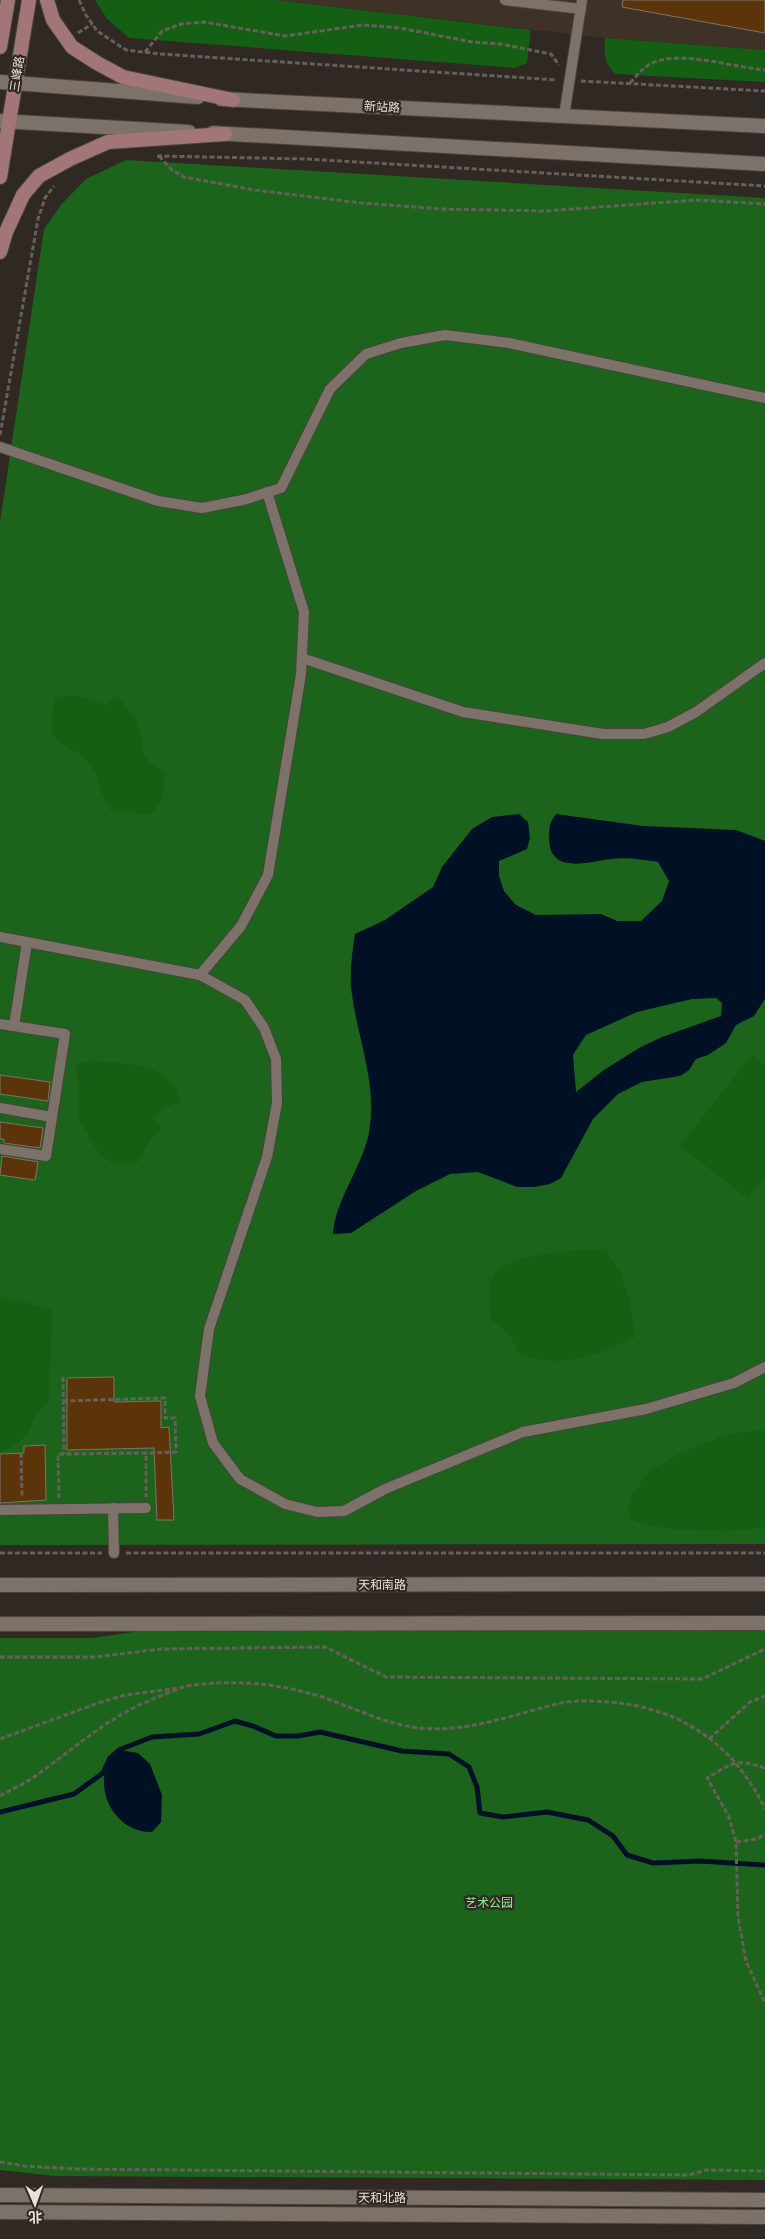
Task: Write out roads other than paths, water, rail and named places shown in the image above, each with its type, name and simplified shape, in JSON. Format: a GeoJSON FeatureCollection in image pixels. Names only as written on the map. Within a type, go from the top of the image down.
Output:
{"type":"FeatureCollection","features":[{"type":"Feature","properties":{"kind":"main road","name":"三峰路"},"geometry":{"type":"LineString","coordinates":[[0,47],[8,0]]}},
{"type":"Feature","properties":{"kind":"main road","name":"三峰路"},"geometry":{"type":"LineString","coordinates":[[0,177],[4,122],[16,85],[29,0]]}},
{"type":"Feature","properties":{"kind":"main road"},"geometry":{"type":"LineString","coordinates":[[47,0],[53,20],[72,47],[122,77],[233,100]]}},
{"type":"Feature","properties":{"kind":"main road"},"geometry":{"type":"LineString","coordinates":[[0,252],[6,232],[23,195],[39,176],[70,159],[108,142],[225,134]]}},
{"type":"Feature","properties":{"kind":"street","name":"新站路"},"geometry":{"type":"LineString","coordinates":[[0,82],[16,85],[233,100],[765,126]]}},
{"type":"Feature","properties":{"kind":"street"},"geometry":{"type":"LineString","coordinates":[[4,122],[765,164]]}},
{"type":"Feature","properties":{"kind":"street","name":"天和南路"},"geometry":{"type":"LineString","coordinates":[[0,1585],[765,1584]]}},
{"type":"Feature","properties":{"kind":"street"},"geometry":{"type":"LineString","coordinates":[[0,1624],[765,1623]]}},
{"type":"Feature","properties":{"kind":"street","name":"天和北路"},"geometry":{"type":"LineString","coordinates":[[0,2195],[765,2200]]}},
{"type":"Feature","properties":{"kind":"street","name":"天和北路"},"geometry":{"type":"LineString","coordinates":[[0,2212],[765,2217]]}},
{"type":"Feature","properties":{"kind":"lane"},"geometry":{"type":"LineString","coordinates":[[504,0],[581,5],[564,116]]}},
{"type":"Feature","properties":{"kind":"lane"},"geometry":{"type":"LineString","coordinates":[[0,447],[158,501],[202,508],[267,492],[281,488],[330,389],[366,354],[401,343],[444,335],[509,342],[765,398]]}},
{"type":"Feature","properties":{"kind":"lane"},"geometry":{"type":"LineString","coordinates":[[200,975],[241,926],[268,875],[301,674],[304,612],[267,492]]}},
{"type":"Feature","properties":{"kind":"lane"},"geometry":{"type":"LineString","coordinates":[[302,658],[463,712],[603,734],[644,734],[668,727],[696,712],[765,663]]}},
{"type":"Feature","properties":{"kind":"lane"},"geometry":{"type":"LineString","coordinates":[[0,938],[200,975],[245,1000],[264,1028],[276,1060],[277,1103],[267,1157],[209,1329],[200,1396],[213,1443],[240,1479],[285,1504],[317,1512],[344,1511],[385,1489],[523,1432],[646,1409],[734,1383],[765,1367]]}},
{"type":"Feature","properties":{"kind":"lane"},"geometry":{"type":"LineString","coordinates":[[14,1026],[27,942]]}},
{"type":"Feature","properties":{"kind":"lane"},"geometry":{"type":"LineString","coordinates":[[0,1024],[65,1034],[46,1156],[0,1149]]}},
{"type":"Feature","properties":{"kind":"lane"},"geometry":{"type":"LineString","coordinates":[[0,1108],[52,1116]]}},
{"type":"Feature","properties":{"kind":"lane"},"geometry":{"type":"LineString","coordinates":[[113,1508],[114,1553]]}},
{"type":"Feature","properties":{"kind":"lane"},"geometry":{"type":"LineString","coordinates":[[0,1510],[146,1508]]}},
{"type":"Feature","properties":{"kind":"water"},"geometry":{"type":"Polygon","coordinates":[[[519,814],[528,822],[530,838],[527,849],[499,861],[499,876],[504,891],[516,905],[536,915],[601,914],[617,921],[641,921],[662,901],[669,881],[658,862],[623,858],[573,864],[556,858],[551,851],[549,839],[550,826],[556,814],[643,826],[736,830],[765,841],[765,999],[754,1016],[736,1025],[726,1043],[708,1055],[696,1059],[689,1070],[680,1076],[642,1082],[618,1094],[593,1119],[561,1178],[550,1184],[534,1187],[517,1187],[478,1172],[450,1174],[416,1191],[351,1233],[333,1234],[339,1207],[363,1153],[370,1126],[371,1093],[369,1076],[351,987],[351,964],[355,934],[385,920],[433,887],[442,867],[472,829],[492,817],[519,814]],[[716,998],[692,999],[637,1012],[586,1035],[573,1055],[576,1092],[604,1070],[639,1048],[662,1037],[721,1016],[722,1003],[716,998]]]}},
{"type":"Feature","properties":{"kind":"water"},"geometry":{"type":"Polygon","coordinates":[[[119,1750],[138,1753],[150,1764],[162,1795],[161,1822],[152,1832],[138,1830],[125,1824],[115,1814],[108,1802],[104,1789],[105,1775],[109,1762],[119,1750]]]}},
{"type":"Feature","properties":{"kind":"waterway"},"geometry":{"type":"LineString","coordinates":[[0,1812],[74,1794],[103,1773],[110,1758],[119,1750],[152,1737],[199,1734],[235,1721],[276,1736],[298,1736],[320,1732],[402,1751],[449,1754],[469,1767],[477,1787],[480,1813],[503,1817],[547,1812],[588,1820],[613,1836],[627,1855],[653,1863],[700,1861],[765,1865]]}},
{"type":"Feature","properties":{"kind":"park label","name":"艺术公园"},"geometry":{"type":"Point","coordinates":[489,1903]}}]}
